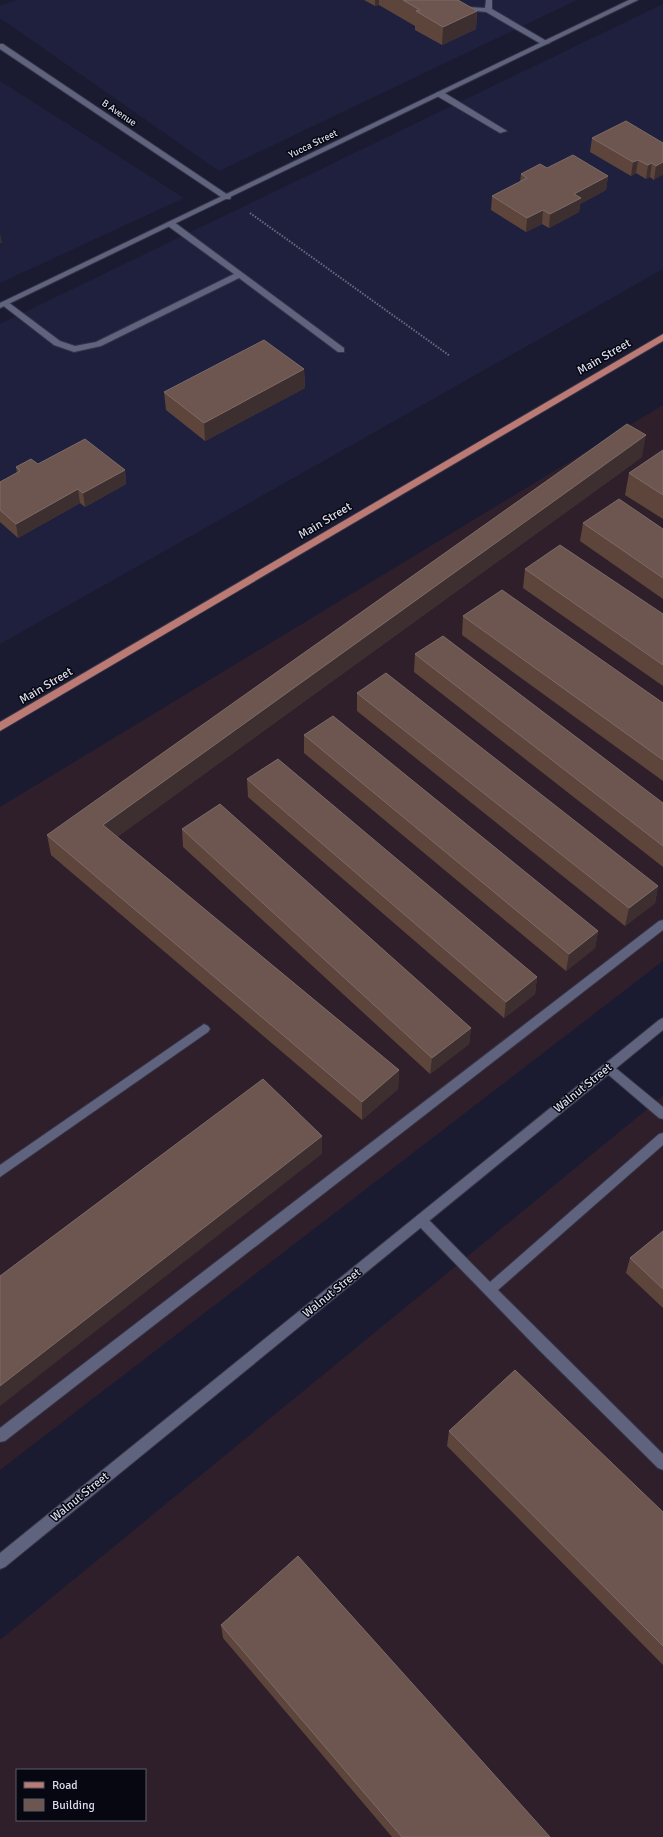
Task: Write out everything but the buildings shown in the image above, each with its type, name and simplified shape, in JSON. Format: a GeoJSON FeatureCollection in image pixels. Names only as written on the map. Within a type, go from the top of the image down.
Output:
{"type":"FeatureCollection","features":[{"type":"Feature","properties":{"kind":"main road","name":"Main Street"},"geometry":{"type":"LineString","coordinates":[[0,727],[663,337]]}},
{"type":"Feature","properties":{"kind":"street"},"geometry":{"type":"LineString","coordinates":[[448,0],[467,9],[488,10],[546,43]]}},
{"type":"Feature","properties":{"kind":"street"},"geometry":{"type":"LineString","coordinates":[[488,10],[489,0]]}},
{"type":"Feature","properties":{"kind":"street","name":"Yucca Street"},"geometry":{"type":"LineString","coordinates":[[3,305],[635,0]]}},
{"type":"Feature","properties":{"kind":"street","name":"B Avenue"},"geometry":{"type":"LineString","coordinates":[[0,46],[227,197]]}},
{"type":"Feature","properties":{"kind":"street"},"geometry":{"type":"LineString","coordinates":[[440,94],[503,131]]}},
{"type":"Feature","properties":{"kind":"street"},"geometry":{"type":"LineString","coordinates":[[171,224],[341,350]]}},
{"type":"Feature","properties":{"kind":"street"},"geometry":{"type":"LineString","coordinates":[[3,305],[57,342],[74,349],[98,344],[239,275]]}},
{"type":"Feature","properties":{"kind":"street"},"geometry":{"type":"LineString","coordinates":[[0,1436],[663,924]]}},
{"type":"Feature","properties":{"kind":"street","name":"Walnut Street"},"geometry":{"type":"LineString","coordinates":[[0,1562],[663,1023]]}},
{"type":"Feature","properties":{"kind":"street"},"geometry":{"type":"LineString","coordinates":[[0,1172],[204,1029]]}},
{"type":"Feature","properties":{"kind":"street"},"geometry":{"type":"LineString","coordinates":[[608,1068],[663,1114]]}},
{"type":"Feature","properties":{"kind":"street"},"geometry":{"type":"LineString","coordinates":[[489,1290],[663,1138]]}},
{"type":"Feature","properties":{"kind":"street"},"geometry":{"type":"LineString","coordinates":[[421,1220],[489,1290],[663,1463]]}},
{"type":"Feature","properties":{"kind":"path"},"geometry":{"type":"LineString","coordinates":[[227,197],[450,356]]}},
{"type":"Feature","properties":{"kind":"shaded area"},"geometry":{"type":"Polygon","coordinates":[[[16,0],[577,0],[219,171],[0,18],[0,6],[16,0]]]}},
{"type":"Feature","properties":{"kind":"shaded area"},"geometry":{"type":"Polygon","coordinates":[[[663,4],[663,269],[0,644],[0,324],[663,4]]]}},
{"type":"Feature","properties":{"kind":"shaded area"},"geometry":{"type":"Polygon","coordinates":[[[0,81],[184,198],[0,283],[0,81]]]}},
{"type":"Feature","properties":{"kind":"shaded area"},"geometry":{"type":"Polygon","coordinates":[[[663,405],[663,961],[0,1470],[0,807],[663,405]]]}},
{"type":"Feature","properties":{"kind":"shaded area"},"geometry":{"type":"Polygon","coordinates":[[[663,1096],[663,1837],[0,1837],[0,1640],[663,1096]]]}}]}
